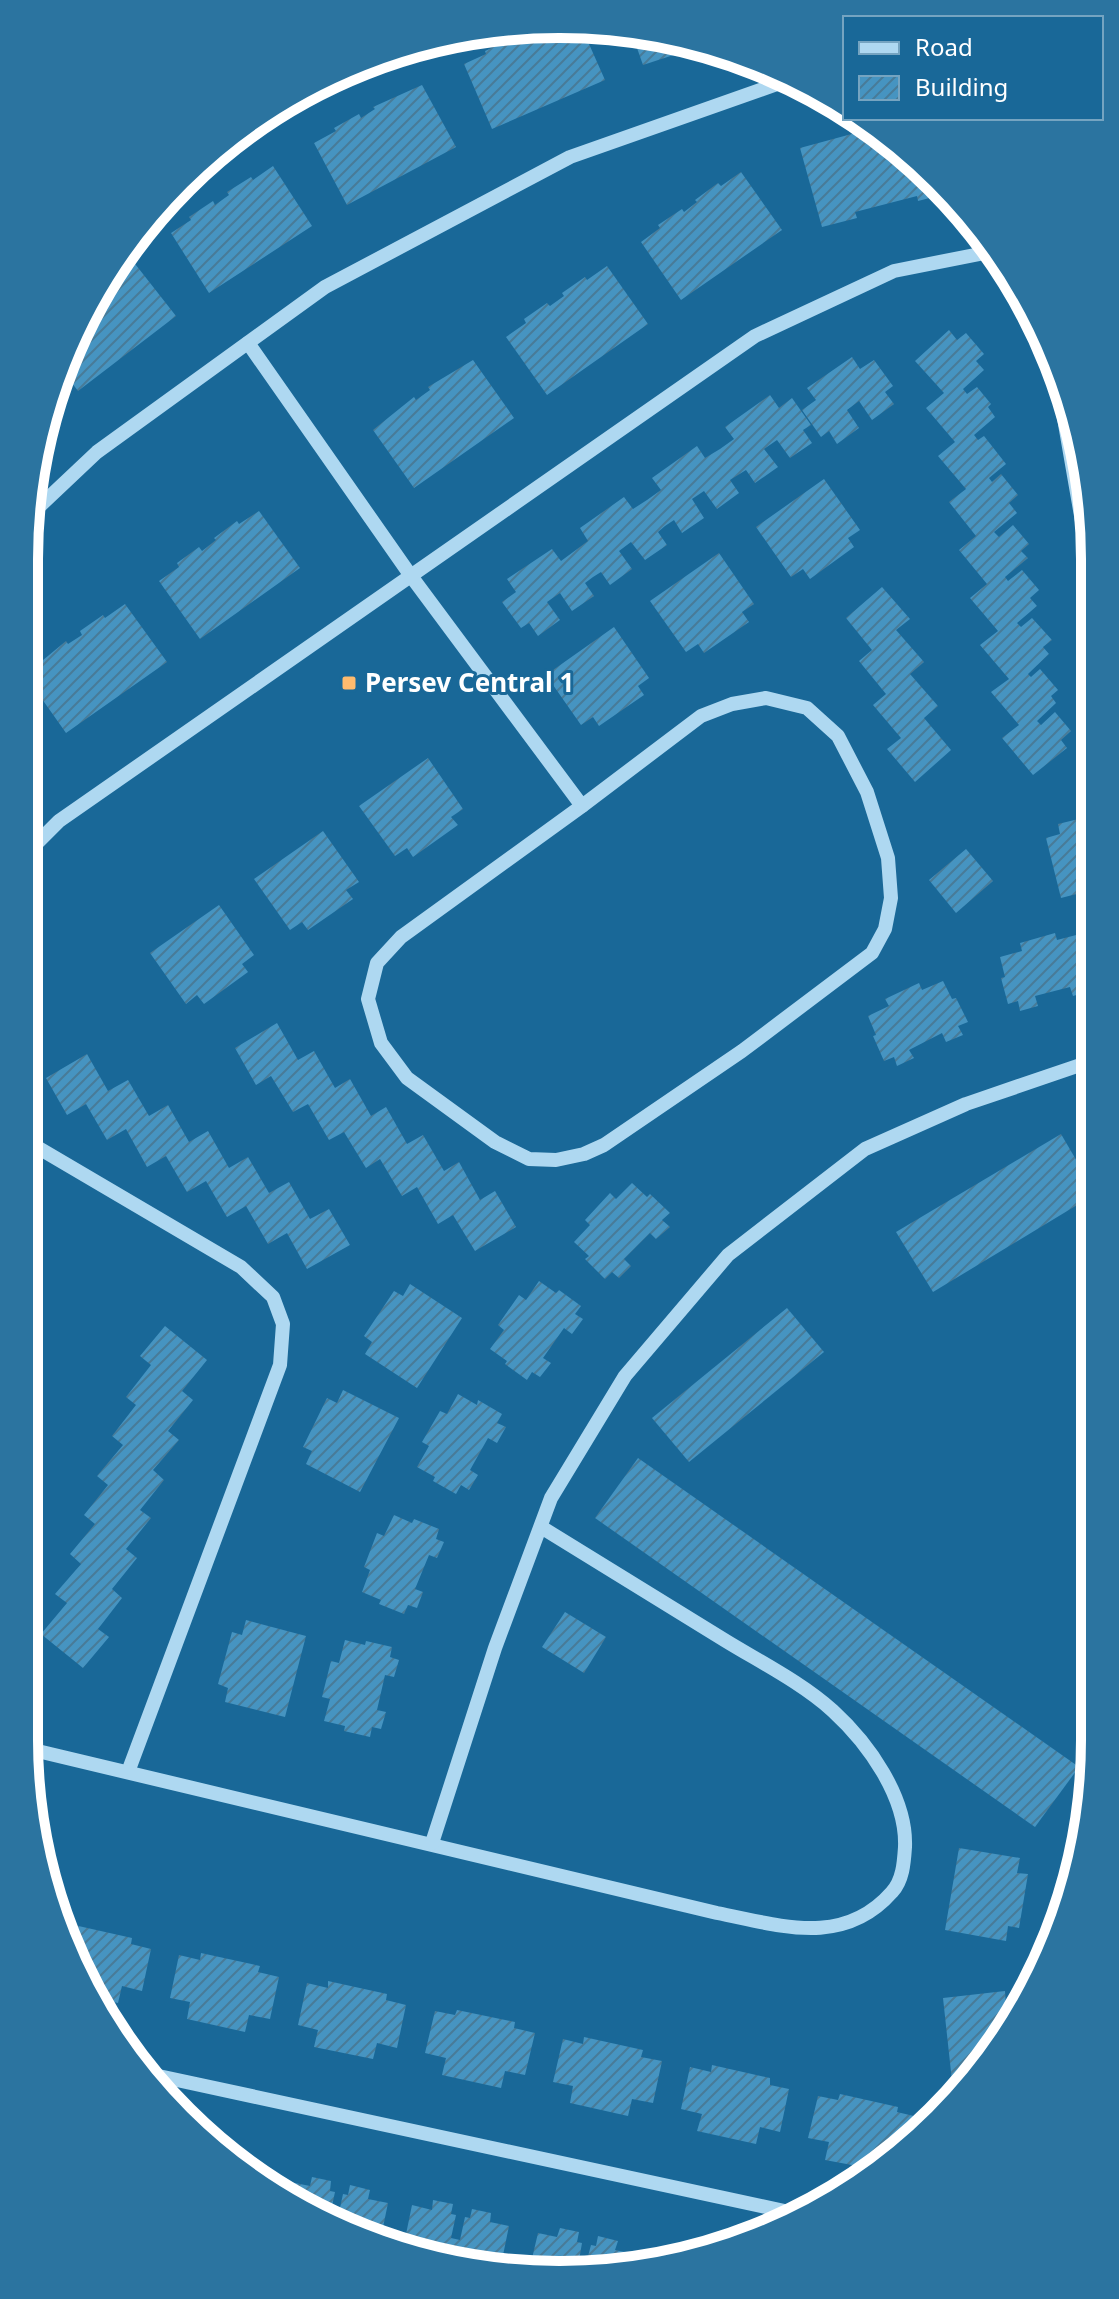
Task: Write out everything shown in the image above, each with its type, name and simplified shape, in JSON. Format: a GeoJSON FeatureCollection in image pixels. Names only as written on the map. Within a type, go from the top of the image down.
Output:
{"type":"FeatureCollection","features":[{"type":"Feature","properties":{"kind":"street"},"geometry":{"type":"LineString","coordinates":[[41,505],[97,452],[325,287],[570,157],[774,85]]}},
{"type":"Feature","properties":{"kind":"street"},"geometry":{"type":"LineString","coordinates":[[38,842],[59,821],[755,336],[894,271],[981,254]]}},
{"type":"Feature","properties":{"kind":"street"},"geometry":{"type":"LineString","coordinates":[[248,343],[411,576],[582,806]]}},
{"type":"Feature","properties":{"kind":"street"},"geometry":{"type":"LineString","coordinates":[[1071,457],[1077,495]]}},
{"type":"Feature","properties":{"kind":"street"},"geometry":{"type":"LineString","coordinates":[[766,698],[807,708],[838,736],[867,792],[888,858],[891,898],[885,929],[872,953],[742,1051],[604,1145],[584,1154],[556,1160],[529,1159],[495,1142],[407,1078],[381,1043],[368,999],[377,963],[401,937],[582,806],[701,716],[732,704],[766,698]]}},
{"type":"Feature","properties":{"kind":"street"},"geometry":{"type":"LineString","coordinates":[[432,1843],[495,1648],[551,1498],[625,1376],[728,1255],[865,1149],[966,1104],[1081,1065]]}},
{"type":"Feature","properties":{"kind":"street"},"geometry":{"type":"LineString","coordinates":[[38,1148],[241,1267],[273,1297],[283,1324],[280,1365],[128,1772]]}},
{"type":"Feature","properties":{"kind":"street"},"geometry":{"type":"LineString","coordinates":[[38,1751],[717,1913],[801,1929],[831,1928],[861,1918],[894,1891],[904,1869],[906,1834],[892,1789],[867,1749],[833,1711],[792,1682],[541,1527]]}},
{"type":"Feature","properties":{"kind":"street"},"geometry":{"type":"LineString","coordinates":[[162,2077],[782,2211]]}},
{"type":"Feature","properties":{"kind":"building"},"geometry":{"type":"Polygon","coordinates":[[[525,39],[587,39],[605,80],[492,129],[464,64],[508,41],[513,43],[525,39]]]}},
{"type":"Feature","properties":{"kind":"building"},"geometry":{"type":"Polygon","coordinates":[[[635,43],[680,53],[643,65],[635,43]]]}},
{"type":"Feature","properties":{"kind":"building"},"geometry":{"type":"Polygon","coordinates":[[[422,85],[456,147],[347,205],[314,143],[359,114],[361,118],[375,109],[373,107],[422,85]]]}},
{"type":"Feature","properties":{"kind":"building"},"geometry":{"type":"Polygon","coordinates":[[[858,132],[903,167],[934,197],[918,201],[917,196],[855,212],[857,218],[822,227],[800,148],[858,132]]]}},
{"type":"Feature","properties":{"kind":"building"},"geometry":{"type":"Polygon","coordinates":[[[273,166],[312,226],[209,293],[171,233],[213,201],[215,205],[229,195],[227,192],[273,166]]]}},
{"type":"Feature","properties":{"kind":"building"},"geometry":{"type":"Polygon","coordinates":[[[741,172],[782,230],[681,300],[641,242],[660,228],[658,225],[682,209],[684,212],[718,183],[721,186],[741,172]]]}},
{"type":"Feature","properties":{"kind":"building"},"geometry":{"type":"Polygon","coordinates":[[[133,261],[176,316],[78,391],[70,381],[78,360],[108,299],[133,261]]]}},
{"type":"Feature","properties":{"kind":"building"},"geometry":{"type":"Polygon","coordinates":[[[607,266],[648,324],[547,395],[506,337],[526,323],[524,319],[547,303],[550,306],[564,296],[562,293],[607,266]]]}},
{"type":"Feature","properties":{"kind":"building"},"geometry":{"type":"Polygon","coordinates":[[[949,330],[957,340],[966,333],[984,354],[976,361],[984,370],[963,389],[967,394],[977,387],[991,404],[988,407],[995,417],[974,435],[978,440],[984,436],[1006,464],[989,478],[992,482],[1001,474],[1018,495],[1009,503],[1017,513],[994,532],[999,537],[1013,525],[1029,544],[1021,551],[1028,558],[1005,577],[1008,581],[1022,570],[1039,590],[1030,598],[1037,606],[1017,623],[1021,627],[1032,618],[1052,640],[1043,647],[1049,654],[1028,674],[1031,677],[1040,669],[1058,690],[1051,696],[1056,703],[1037,721],[1041,725],[1055,712],[1071,731],[1061,740],[1067,748],[1033,775],[1002,738],[1019,725],[991,692],[1009,679],[980,645],[998,631],[970,598],[987,584],[959,550],[976,536],[949,502],[966,489],[938,456],[955,442],[926,408],[944,393],[915,361],[949,330]]]}},
{"type":"Feature","properties":{"kind":"building"},"geometry":{"type":"Polygon","coordinates":[[[852,357],[860,369],[874,360],[893,386],[885,392],[894,404],[872,420],[859,401],[847,410],[859,428],[837,444],[829,431],[821,437],[802,410],[816,400],[807,388],[852,357]]]}},
{"type":"Feature","properties":{"kind":"building"},"geometry":{"type":"Polygon","coordinates":[[[473,360],[514,418],[414,488],[373,430],[414,397],[416,400],[430,390],[428,387],[473,360]]]}},
{"type":"Feature","properties":{"kind":"building"},"geometry":{"type":"Polygon","coordinates":[[[770,395],[779,408],[792,398],[811,425],[803,430],[812,443],[790,458],[777,440],[764,449],[778,467],[755,483],[746,470],[730,480],[739,493],[717,509],[704,491],[692,499],[704,518],[682,533],[674,520],[665,526],[658,532],[667,545],[645,560],[631,542],[619,551],[632,569],[610,585],[601,572],[593,577],[585,583],[594,596],[572,611],[560,593],[547,602],[560,620],[538,636],[529,623],[521,628],[502,602],[516,592],[507,579],[552,549],[561,561],[588,541],[580,528],[624,497],[633,509],[647,500],[661,490],[652,478],[697,446],[705,458],[720,449],[734,439],[725,427],[770,395]]]}},
{"type":"Feature","properties":{"kind":"building"},"geometry":{"type":"Polygon","coordinates":[[[824,479],[860,530],[848,538],[854,547],[810,579],[803,569],[791,577],[756,527],[824,479]]]}},
{"type":"Feature","properties":{"kind":"building"},"geometry":{"type":"Polygon","coordinates":[[[259,511],[300,568],[200,639],[159,581],[199,547],[202,551],[237,521],[239,524],[259,511]]]}},
{"type":"Feature","properties":{"kind":"building"},"geometry":{"type":"Polygon","coordinates":[[[719,553],[754,604],[742,612],[749,622],[704,653],[698,644],[686,652],[650,601],[719,553]]]}},
{"type":"Feature","properties":{"kind":"building"},"geometry":{"type":"Polygon","coordinates":[[[882,587],[910,619],[896,630],[924,662],[910,674],[938,706],[924,718],[951,750],[915,782],[887,749],[901,738],[873,705],[886,694],[859,661],[872,650],[846,618],[882,587]]]}},
{"type":"Feature","properties":{"kind":"building"},"geometry":{"type":"Polygon","coordinates":[[[125,604],[167,662],[66,733],[38,693],[38,664],[66,641],[68,644],[82,635],[80,631],[103,615],[105,618],[125,604]]]}},
{"type":"Feature","properties":{"kind":"building"},"geometry":{"type":"Polygon","coordinates":[[[614,627],[649,678],[638,686],[644,695],[599,726],[593,717],[581,725],[546,675],[614,627]]]}},
{"type":"Feature","properties":{"kind":"building"},"geometry":{"type":"Polygon","coordinates":[[[428,758],[463,809],[451,817],[458,825],[413,857],[407,848],[395,856],[359,806],[428,758]]]}},
{"type":"Feature","properties":{"kind":"building"},"geometry":{"type":"Polygon","coordinates":[[[1081,818],[1081,893],[1061,898],[1046,838],[1060,834],[1058,824],[1081,818]]]}},
{"type":"Feature","properties":{"kind":"building"},"geometry":{"type":"Polygon","coordinates":[[[323,831],[359,882],[346,890],[353,899],[308,930],[302,922],[290,930],[254,879],[323,831]]]}},
{"type":"Feature","properties":{"kind":"building"},"geometry":{"type":"Polygon","coordinates":[[[966,849],[993,881],[956,913],[929,880],[966,849]]]}},
{"type":"Feature","properties":{"kind":"building"},"geometry":{"type":"Polygon","coordinates":[[[219,905],[254,955],[242,964],[248,972],[204,1004],[197,995],[186,1004],[150,953],[219,905]]]}},
{"type":"Feature","properties":{"kind":"building"},"geometry":{"type":"Polygon","coordinates":[[[1055,933],[1057,940],[1080,934],[1081,994],[1073,996],[1070,987],[1035,996],[1038,1006],[1020,1011],[1018,1001],[1008,1004],[1001,978],[1005,977],[1000,957],[1022,951],[1020,943],[1055,933]]]}},
{"type":"Feature","properties":{"kind":"building"},"geometry":{"type":"Polygon","coordinates":[[[943,981],[968,1022],[958,1026],[963,1035],[946,1042],[942,1033],[909,1050],[914,1058],[897,1066],[894,1057],[884,1061],[868,1016],[889,1006],[885,999],[919,983],[922,990],[943,981]]]}},
{"type":"Feature","properties":{"kind":"building"},"geometry":{"type":"Polygon","coordinates":[[[277,1023],[298,1060],[314,1051],[335,1088],[350,1079],[371,1116],[386,1107],[407,1144],[423,1135],[444,1171],[459,1162],[480,1200],[495,1191],[516,1227],[475,1251],[453,1215],[438,1224],[417,1187],[402,1196],[380,1159],[366,1168],[344,1132],[329,1140],[308,1104],[293,1112],[271,1076],[256,1085],[235,1048],[277,1023]]]}},
{"type":"Feature","properties":{"kind":"building"},"geometry":{"type":"Polygon","coordinates":[[[87,1054],[108,1091],[128,1080],[149,1116],[168,1105],[189,1142],[208,1131],[229,1168],[248,1157],[269,1193],[289,1182],[310,1219],[329,1209],[350,1245],[307,1269],[287,1233],[268,1244],[246,1206],[227,1217],[206,1181],[187,1192],[166,1156],[147,1167],[126,1129],[107,1140],[86,1104],[67,1115],[46,1078],[87,1054]]]}},
{"type":"Feature","properties":{"kind":"building"},"geometry":{"type":"Polygon","coordinates":[[[1061,1134],[1081,1168],[1081,1203],[933,1292],[896,1232],[1061,1134]]]}},
{"type":"Feature","properties":{"kind":"building"},"geometry":{"type":"Polygon","coordinates":[[[632,1183],[647,1197],[650,1194],[670,1213],[662,1220],[670,1227],[656,1239],[650,1233],[624,1259],[631,1266],[619,1278],[612,1272],[605,1279],[585,1259],[589,1256],[574,1242],[590,1225],[585,1220],[610,1193],[616,1199],[632,1183]]]}},
{"type":"Feature","properties":{"kind":"building"},"geometry":{"type":"Polygon","coordinates":[[[539,1281],[556,1293],[559,1290],[581,1306],[575,1314],[583,1319],[572,1334],[564,1328],[543,1358],[551,1363],[540,1377],[532,1372],[527,1380],[490,1349],[504,1330],[498,1325],[519,1295],[526,1300],[539,1281]]]}},
{"type":"Feature","properties":{"kind":"building"},"geometry":{"type":"Polygon","coordinates":[[[410,1284],[462,1318],[417,1388],[365,1354],[372,1342],[364,1336],[394,1291],[403,1296],[410,1284]]]}},
{"type":"Feature","properties":{"kind":"building"},"geometry":{"type":"Polygon","coordinates":[[[787,1308],[824,1352],[689,1462],[652,1418],[787,1308]]]}},
{"type":"Feature","properties":{"kind":"building"},"geometry":{"type":"Polygon","coordinates":[[[165,1326],[207,1360],[182,1391],[193,1400],[168,1431],[179,1440],[153,1470],[164,1480],[140,1510],[151,1518],[126,1549],[137,1558],[112,1589],[122,1598],[98,1629],[109,1637],[83,1668],[41,1634],[67,1603],[55,1594],[81,1564],[70,1554],[95,1524],[84,1515],[108,1485],[97,1476],[123,1445],[112,1436],[136,1405],[126,1397],[151,1365],[140,1356],[165,1326]]]}},
{"type":"Feature","properties":{"kind":"building"},"geometry":{"type":"Polygon","coordinates":[[[343,1390],[399,1418],[360,1492],[306,1464],[312,1451],[303,1447],[327,1398],[337,1403],[343,1390]]]}},
{"type":"Feature","properties":{"kind":"building"},"geometry":{"type":"Polygon","coordinates":[[[458,1394],[477,1405],[478,1400],[502,1414],[497,1423],[506,1427],[497,1443],[488,1438],[470,1470],[478,1475],[469,1490],[461,1485],[456,1494],[433,1481],[435,1477],[417,1467],[429,1446],[422,1442],[440,1411],[447,1414],[458,1394]]]}},
{"type":"Feature","properties":{"kind":"building"},"geometry":{"type":"Polygon","coordinates":[[[638,1458],[1079,1767],[1035,1827],[595,1518],[638,1458]]]}},
{"type":"Feature","properties":{"kind":"building"},"geometry":{"type":"Polygon","coordinates":[[[394,1515],[439,1529],[436,1539],[444,1542],[437,1558],[429,1555],[415,1589],[423,1592],[417,1608],[408,1605],[404,1614],[379,1604],[381,1600],[362,1592],[370,1570],[364,1567],[377,1533],[384,1536],[394,1515]]]}},
{"type":"Feature","properties":{"kind":"building"},"geometry":{"type":"Polygon","coordinates":[[[565,1612],[606,1637],[584,1673],[542,1647],[565,1612]]]}},
{"type":"Feature","properties":{"kind":"building"},"geometry":{"type":"Polygon","coordinates":[[[246,1620],[306,1636],[285,1717],[225,1702],[228,1688],[218,1684],[232,1632],[242,1635],[246,1620]]]}},
{"type":"Feature","properties":{"kind":"building"},"geometry":{"type":"Polygon","coordinates":[[[345,1640],[392,1647],[390,1657],[399,1660],[394,1677],[385,1675],[377,1710],[386,1712],[381,1729],[372,1727],[370,1737],[344,1731],[345,1726],[324,1721],[330,1699],[322,1697],[331,1661],[339,1663],[345,1640]]]}},
{"type":"Feature","properties":{"kind":"building"},"geometry":{"type":"Polygon","coordinates":[[[959,1848],[1020,1858],[1017,1873],[1028,1874],[1019,1928],[1008,1926],[1006,1941],[945,1930],[959,1848]]]}},
{"type":"Feature","properties":{"kind":"building"},"geometry":{"type":"Polygon","coordinates":[[[73,1927],[132,1938],[131,1944],[151,1949],[142,1991],[122,1986],[118,2003],[109,2001],[73,1927]]]}},
{"type":"Feature","properties":{"kind":"building"},"geometry":{"type":"Polygon","coordinates":[[[201,1953],[260,1966],[258,1972],[279,1977],[270,2019],[249,2015],[245,2032],[187,2019],[190,2002],[170,1998],[179,1955],[200,1960],[201,1953]]]}},
{"type":"Feature","properties":{"kind":"building"},"geometry":{"type":"Polygon","coordinates":[[[328,1981],[387,1994],[386,2000],[406,2005],[397,2048],[377,2043],[373,2059],[314,2047],[318,2030],[298,2025],[307,1983],[328,1988],[328,1981]]]}},
{"type":"Feature","properties":{"kind":"building"},"geometry":{"type":"Polygon","coordinates":[[[1005,1991],[1008,2005],[973,2057],[952,2081],[943,1998],[1005,1991]]]}},
{"type":"Feature","properties":{"kind":"building"},"geometry":{"type":"Polygon","coordinates":[[[457,2010],[515,2022],[514,2028],[535,2033],[525,2075],[505,2071],[501,2088],[442,2075],[446,2058],[425,2053],[435,2011],[455,2015],[457,2010]]]}},
{"type":"Feature","properties":{"kind":"building"},"geometry":{"type":"Polygon","coordinates":[[[584,2037],[643,2050],[641,2057],[662,2061],[653,2103],[632,2099],[628,2116],[570,2103],[573,2086],[553,2082],[563,2039],[583,2044],[584,2037]]]}},
{"type":"Feature","properties":{"kind":"building"},"geometry":{"type":"Polygon","coordinates":[[[712,2065],[770,2078],[770,2085],[789,2089],[780,2132],[760,2127],[756,2144],[697,2131],[702,2114],[681,2109],[690,2067],[711,2072],[712,2065]]]}},
{"type":"Feature","properties":{"kind":"building"},"geometry":{"type":"Polygon","coordinates":[[[840,2094],[898,2107],[897,2112],[918,2118],[858,2166],[825,2160],[829,2142],[808,2138],[818,2096],[838,2100],[840,2094]]]}},
{"type":"Feature","properties":{"kind":"building"},"geometry":{"type":"Polygon","coordinates":[[[312,2177],[331,2181],[330,2191],[335,2192],[331,2208],[289,2185],[290,2182],[310,2186],[312,2177]]]}},
{"type":"Feature","properties":{"kind":"building"},"geometry":{"type":"Polygon","coordinates":[[[350,2185],[370,2190],[368,2199],[388,2203],[383,2229],[339,2212],[343,2194],[348,2195],[350,2185]]]}},
{"type":"Feature","properties":{"kind":"building"},"geometry":{"type":"Polygon","coordinates":[[[433,2200],[453,2204],[451,2214],[456,2215],[451,2238],[460,2240],[465,2217],[470,2218],[472,2209],[491,2213],[490,2222],[509,2226],[502,2258],[458,2251],[405,2237],[412,2205],[432,2210],[433,2200]]]}},
{"type":"Feature","properties":{"kind":"building"},"geometry":{"type":"Polygon","coordinates":[[[560,2228],[579,2232],[577,2242],[582,2243],[579,2260],[532,2260],[538,2233],[557,2237],[560,2228]]]}},
{"type":"Feature","properties":{"kind":"building"},"geometry":{"type":"Polygon","coordinates":[[[598,2236],[618,2241],[615,2250],[635,2254],[587,2260],[591,2245],[596,2246],[598,2236]]]}},
{"type":"Feature","properties":{"kind":"place","name":"Persev Central 1"},"geometry":{"type":"Point","coordinates":[349,683]}}]}
